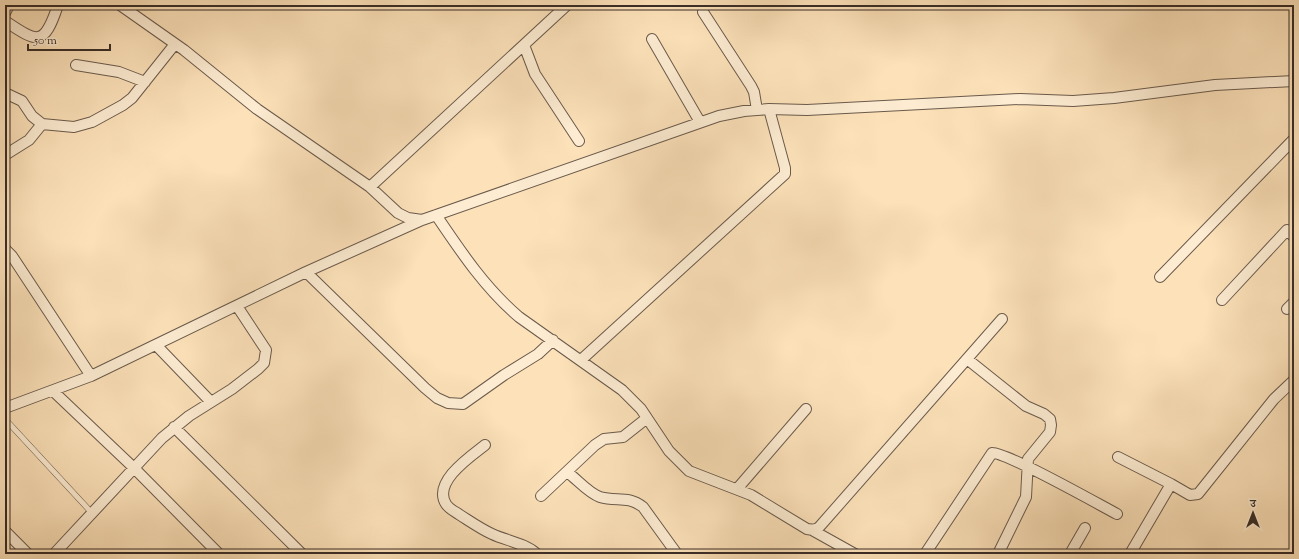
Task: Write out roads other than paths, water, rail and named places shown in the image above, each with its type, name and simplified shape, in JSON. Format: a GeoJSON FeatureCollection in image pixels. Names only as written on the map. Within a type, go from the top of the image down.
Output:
{"type":"FeatureCollection","features":[{"type":"Feature","properties":{"kind":"street"},"geometry":{"type":"LineString","coordinates":[[5,13],[9,5]]}},
{"type":"Feature","properties":{"kind":"street"},"geometry":{"type":"LineString","coordinates":[[5,21],[28,37],[34,39],[39,38],[48,29],[58,5]]}},
{"type":"Feature","properties":{"kind":"street"},"geometry":{"type":"LineString","coordinates":[[120,5],[175,44],[257,109],[370,187],[398,213],[408,218],[422,220]]}},
{"type":"Feature","properties":{"kind":"street"},"geometry":{"type":"LineString","coordinates":[[370,187],[567,5]]}},
{"type":"Feature","properties":{"kind":"street"},"geometry":{"type":"LineString","coordinates":[[703,12],[751,86],[754,92],[757,110]]}},
{"type":"Feature","properties":{"kind":"street"},"geometry":{"type":"LineString","coordinates":[[652,39],[700,122]]}},
{"type":"Feature","properties":{"kind":"street"},"geometry":{"type":"LineString","coordinates":[[5,93],[22,101],[32,116],[42,124],[74,127],[92,122],[123,105],[145,82],[175,44]]}},
{"type":"Feature","properties":{"kind":"street"},"geometry":{"type":"LineString","coordinates":[[524,44],[535,74],[579,141]]}},
{"type":"Feature","properties":{"kind":"street"},"geometry":{"type":"LineString","coordinates":[[76,65],[119,72],[145,82]]}},
{"type":"Feature","properties":{"kind":"street"},"geometry":{"type":"LineString","coordinates":[[5,408],[91,376],[306,272],[422,220],[719,116],[769,109],[807,110],[1020,99],[1074,101],[1114,98],[1215,85],[1293,83]]}},
{"type":"Feature","properties":{"kind":"street"},"geometry":{"type":"LineString","coordinates":[[581,360],[785,174],[785,168],[769,109]]}},
{"type":"Feature","properties":{"kind":"street"},"geometry":{"type":"LineString","coordinates":[[5,155],[29,140],[42,124]]}},
{"type":"Feature","properties":{"kind":"street"},"geometry":{"type":"LineString","coordinates":[[1160,277],[1294,139]]}},
{"type":"Feature","properties":{"kind":"street"},"geometry":{"type":"LineString","coordinates":[[436,215],[487,286],[519,317],[622,390],[647,418],[669,452],[689,471],[701,477],[736,488],[807,529],[812,530],[855,554]]}},
{"type":"Feature","properties":{"kind":"street"},"geometry":{"type":"LineString","coordinates":[[1222,300],[1292,230]]}},
{"type":"Feature","properties":{"kind":"street"},"geometry":{"type":"LineString","coordinates":[[5,249],[12,256],[91,376]]}},
{"type":"Feature","properties":{"kind":"street"},"geometry":{"type":"LineString","coordinates":[[306,272],[425,388],[437,398],[448,403],[463,404],[504,375],[535,356],[553,340]]}},
{"type":"Feature","properties":{"kind":"street"},"geometry":{"type":"LineString","coordinates":[[54,554],[174,427],[258,369],[264,363],[266,350],[237,306]]}},
{"type":"Feature","properties":{"kind":"street"},"geometry":{"type":"LineString","coordinates":[[812,530],[818,529],[1002,319]]}},
{"type":"Feature","properties":{"kind":"street"},"geometry":{"type":"LineString","coordinates":[[156,344],[211,402]]}},
{"type":"Feature","properties":{"kind":"street"},"geometry":{"type":"LineString","coordinates":[[966,359],[1026,406],[1044,414],[1050,419],[1051,425],[1050,432],[1028,459],[1026,467],[1026,497],[998,554]]}},
{"type":"Feature","properties":{"kind":"street"},"geometry":{"type":"LineString","coordinates":[[1118,456],[1190,495],[1198,494],[1274,399],[1294,380]]}},
{"type":"Feature","properties":{"kind":"street"},"geometry":{"type":"LineString","coordinates":[[53,391],[134,468],[219,554]]}},
{"type":"Feature","properties":{"kind":"street"},"geometry":{"type":"LineString","coordinates":[[736,488],[806,409]]}},
{"type":"Feature","properties":{"kind":"street"},"geometry":{"type":"LineString","coordinates":[[542,496],[601,441],[623,437],[647,418]]}},
{"type":"Feature","properties":{"kind":"street"},"geometry":{"type":"LineString","coordinates":[[174,427],[302,554]]}},
{"type":"Feature","properties":{"kind":"street"},"geometry":{"type":"LineString","coordinates":[[485,445],[458,466],[446,483],[443,491],[443,498],[447,505],[476,526],[527,547],[537,554]]}},
{"type":"Feature","properties":{"kind":"street"},"geometry":{"type":"LineString","coordinates":[[925,554],[989,455],[997,454],[1026,467],[1117,514]]}},
{"type":"Feature","properties":{"kind":"street"},"geometry":{"type":"LineString","coordinates":[[567,472],[596,495],[602,497],[628,499],[643,507],[677,554]]}},
{"type":"Feature","properties":{"kind":"street"},"geometry":{"type":"LineString","coordinates":[[1130,554],[1171,484]]}},
{"type":"Feature","properties":{"kind":"street"},"geometry":{"type":"LineString","coordinates":[[1070,554],[1085,528]]}},
{"type":"Feature","properties":{"kind":"street"},"geometry":{"type":"LineString","coordinates":[[5,531],[28,554]]}},
{"type":"Feature","properties":{"kind":"lane"},"geometry":{"type":"LineString","coordinates":[[5,418],[92,513]]}},
{"type":"Feature","properties":{"kind":"railway"},"geometry":{"type":"LineString","coordinates":[[1287,554],[1294,547]]}}]}
